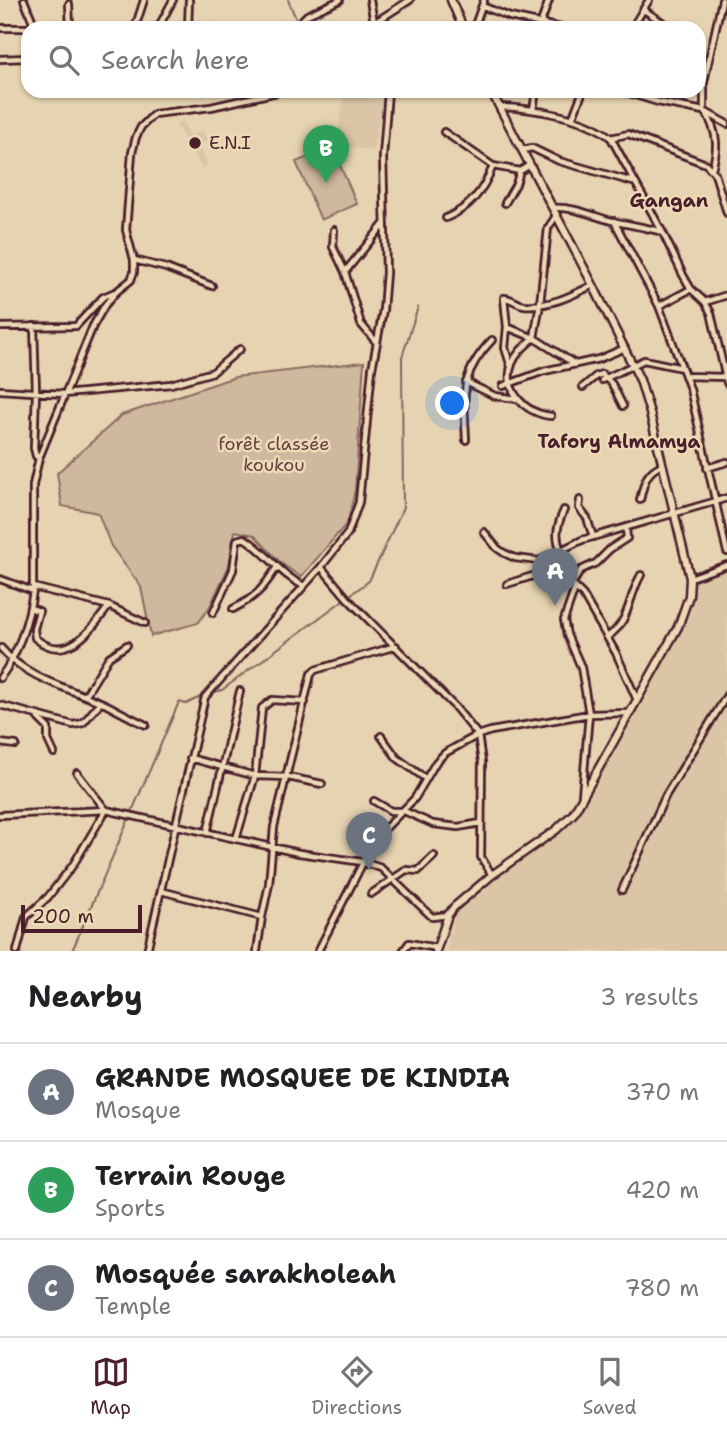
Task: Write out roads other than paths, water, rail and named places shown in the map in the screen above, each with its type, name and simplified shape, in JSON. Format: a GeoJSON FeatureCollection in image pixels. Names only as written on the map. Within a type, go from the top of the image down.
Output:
{"type":"FeatureCollection","features":[{"type":"Feature","properties":{"kind":"main road"},"geometry":{"type":"LineString","coordinates":[[451,0],[460,21]]}},
{"type":"Feature","properties":{"kind":"main road"},"geometry":{"type":"LineString","coordinates":[[436,950],[448,915],[460,901],[564,823],[582,800],[678,626],[689,596],[690,578],[675,514],[650,413],[633,364],[495,98]]}},
{"type":"Feature","properties":{"kind":"street"},"geometry":{"type":"LineString","coordinates":[[24,0],[33,21]]}},
{"type":"Feature","properties":{"kind":"street"},"geometry":{"type":"LineString","coordinates":[[137,21],[144,0]]}},
{"type":"Feature","properties":{"kind":"street"},"geometry":{"type":"LineString","coordinates":[[162,21],[173,0]]}},
{"type":"Feature","properties":{"kind":"street"},"geometry":{"type":"LineString","coordinates":[[188,0],[188,21]]}},
{"type":"Feature","properties":{"kind":"street"},"geometry":{"type":"LineString","coordinates":[[302,20],[340,0]]}},
{"type":"Feature","properties":{"kind":"street"},"geometry":{"type":"LineString","coordinates":[[370,0],[374,21]]}},
{"type":"Feature","properties":{"kind":"street"},"geometry":{"type":"LineString","coordinates":[[381,21],[410,0]]}},
{"type":"Feature","properties":{"kind":"street"},"geometry":{"type":"LineString","coordinates":[[477,21],[484,0]]}},
{"type":"Feature","properties":{"kind":"street"},"geometry":{"type":"LineString","coordinates":[[541,21],[549,0]]}},
{"type":"Feature","properties":{"kind":"street"},"geometry":{"type":"LineString","coordinates":[[637,21],[649,0]]}},
{"type":"Feature","properties":{"kind":"street"},"geometry":{"type":"LineString","coordinates":[[706,73],[722,0]]}},
{"type":"Feature","properties":{"kind":"street"},"geometry":{"type":"LineString","coordinates":[[69,4],[70,21]]}},
{"type":"Feature","properties":{"kind":"street"},"geometry":{"type":"LineString","coordinates":[[482,6],[523,21]]}},
{"type":"Feature","properties":{"kind":"street"},"geometry":{"type":"LineString","coordinates":[[644,10],[660,21]]}},
{"type":"Feature","properties":{"kind":"street"},"geometry":{"type":"LineString","coordinates":[[0,25],[7,28],[21,28]]}},
{"type":"Feature","properties":{"kind":"street"},"geometry":{"type":"LineString","coordinates":[[0,59],[21,58]]}},
{"type":"Feature","properties":{"kind":"street"},"geometry":{"type":"LineString","coordinates":[[0,678],[3,669],[11,661],[30,608],[33,589],[33,485],[39,458],[93,326],[105,305],[131,280],[134,260],[126,230],[132,153],[136,137],[147,119],[154,114],[211,107],[251,98]]}},
{"type":"Feature","properties":{"kind":"street"},"geometry":{"type":"LineString","coordinates":[[147,951],[205,697],[321,567],[348,533],[357,509],[372,369],[383,310],[386,273],[383,158],[387,98]]}},
{"type":"Feature","properties":{"kind":"street"},"geometry":{"type":"LineString","coordinates":[[533,110],[535,98]]}},
{"type":"Feature","properties":{"kind":"street"},"geometry":{"type":"LineString","coordinates":[[572,120],[580,98]]}},
{"type":"Feature","properties":{"kind":"street"},"geometry":{"type":"LineString","coordinates":[[645,98],[705,112],[727,124]]}},
{"type":"Feature","properties":{"kind":"street"},"geometry":{"type":"LineString","coordinates":[[705,98],[705,112],[716,131],[716,156],[712,170]]}},
{"type":"Feature","properties":{"kind":"street"},"geometry":{"type":"LineString","coordinates":[[499,107],[533,110],[572,120],[602,130],[611,138],[691,289],[705,302],[711,313],[726,380],[685,376]]}},
{"type":"Feature","properties":{"kind":"street"},"geometry":{"type":"LineString","coordinates":[[444,132],[493,166],[520,171],[530,165]]}},
{"type":"Feature","properties":{"kind":"street"},"geometry":{"type":"LineString","coordinates":[[611,138],[628,134],[706,164],[715,174],[727,211]]}},
{"type":"Feature","properties":{"kind":"street"},"geometry":{"type":"LineString","coordinates":[[522,150],[532,148],[559,161],[634,182]]}},
{"type":"Feature","properties":{"kind":"street"},"geometry":{"type":"LineString","coordinates":[[446,218],[458,213],[477,197],[493,166]]}},
{"type":"Feature","properties":{"kind":"street"},"geometry":{"type":"LineString","coordinates":[[505,203],[520,171]]}},
{"type":"Feature","properties":{"kind":"street"},"geometry":{"type":"LineString","coordinates":[[552,208],[566,206],[663,233]]}},
{"type":"Feature","properties":{"kind":"street"},"geometry":{"type":"LineString","coordinates":[[511,367],[521,349],[534,338],[548,228],[556,216]]}},
{"type":"Feature","properties":{"kind":"street"},"geometry":{"type":"LineString","coordinates":[[614,221],[659,306],[685,376],[727,552]]}},
{"type":"Feature","properties":{"kind":"street"},"geometry":{"type":"LineString","coordinates":[[345,272],[384,223]]}},
{"type":"Feature","properties":{"kind":"street"},"geometry":{"type":"LineString","coordinates":[[334,230],[333,247],[345,272],[361,324],[377,343]]}},
{"type":"Feature","properties":{"kind":"street"},"geometry":{"type":"LineString","coordinates":[[134,260],[166,268],[212,286]]}},
{"type":"Feature","properties":{"kind":"street"},"geometry":{"type":"LineString","coordinates":[[551,416],[537,414],[518,399],[511,385],[511,367],[505,348],[507,327],[504,298],[511,298],[523,304],[540,304],[563,300],[593,285]]}},
{"type":"Feature","properties":{"kind":"street"},"geometry":{"type":"LineString","coordinates":[[659,306],[691,289]]}},
{"type":"Feature","properties":{"kind":"street"},"geometry":{"type":"LineString","coordinates":[[0,327],[76,326],[103,297],[116,292]]}},
{"type":"Feature","properties":{"kind":"street"},"geometry":{"type":"LineString","coordinates":[[705,302],[727,295]]}},
{"type":"Feature","properties":{"kind":"street"},"geometry":{"type":"LineString","coordinates":[[34,326],[34,449],[39,458]]}},
{"type":"Feature","properties":{"kind":"street"},"geometry":{"type":"LineString","coordinates":[[507,327],[534,338],[575,364]]}},
{"type":"Feature","properties":{"kind":"street"},"geometry":{"type":"LineString","coordinates":[[466,439],[466,382],[475,359],[492,340]]}},
{"type":"Feature","properties":{"kind":"street"},"geometry":{"type":"LineString","coordinates":[[503,386],[544,371],[599,359],[625,348]]}},
{"type":"Feature","properties":{"kind":"street"},"geometry":{"type":"LineString","coordinates":[[0,390],[64,394],[171,384],[213,372],[240,349]]}},
{"type":"Feature","properties":{"kind":"street"},"geometry":{"type":"LineString","coordinates":[[605,379],[643,360],[682,368]]}},
{"type":"Feature","properties":{"kind":"street"},"geometry":{"type":"LineString","coordinates":[[583,387],[602,374],[623,406]]}},
{"type":"Feature","properties":{"kind":"street"},"geometry":{"type":"LineString","coordinates":[[466,382],[495,396],[518,399]]}},
{"type":"Feature","properties":{"kind":"street"},"geometry":{"type":"LineString","coordinates":[[707,468],[727,462]]}},
{"type":"Feature","properties":{"kind":"street"},"geometry":{"type":"LineString","coordinates":[[640,500],[645,478],[654,468],[663,465]]}},
{"type":"Feature","properties":{"kind":"street"},"geometry":{"type":"LineString","coordinates":[[539,561],[593,537],[727,498]]}},
{"type":"Feature","properties":{"kind":"street"},"geometry":{"type":"LineString","coordinates":[[580,500],[579,508],[587,518],[593,537]]}},
{"type":"Feature","properties":{"kind":"street"},"geometry":{"type":"LineString","coordinates":[[561,550],[557,540],[558,522],[564,510]]}},
{"type":"Feature","properties":{"kind":"street"},"geometry":{"type":"LineString","coordinates":[[582,800],[589,713],[581,667],[567,635],[564,620],[573,586],[581,570],[596,563],[610,549],[627,538],[626,528]]}},
{"type":"Feature","properties":{"kind":"street"},"geometry":{"type":"LineString","coordinates":[[484,532],[504,553],[515,558],[539,561],[583,595],[638,700]]}},
{"type":"Feature","properties":{"kind":"street"},"geometry":{"type":"LineString","coordinates":[[214,613],[233,570],[237,540],[244,538],[252,542],[289,580],[303,586]]}},
{"type":"Feature","properties":{"kind":"street"},"geometry":{"type":"LineString","coordinates":[[690,578],[727,565]]}},
{"type":"Feature","properties":{"kind":"street"},"geometry":{"type":"LineString","coordinates":[[507,584],[539,573],[546,566]]}},
{"type":"Feature","properties":{"kind":"street"},"geometry":{"type":"LineString","coordinates":[[233,609],[254,598],[277,567]]}},
{"type":"Feature","properties":{"kind":"street"},"geometry":{"type":"LineString","coordinates":[[321,567],[478,735],[482,762],[481,858],[492,875]]}},
{"type":"Feature","properties":{"kind":"street"},"geometry":{"type":"LineString","coordinates":[[607,637],[617,631],[623,622],[641,575]]}},
{"type":"Feature","properties":{"kind":"street"},"geometry":{"type":"LineString","coordinates":[[0,579],[109,606],[145,623]]}},
{"type":"Feature","properties":{"kind":"street"},"geometry":{"type":"LineString","coordinates":[[30,608],[39,611],[34,629],[35,638],[42,644],[64,648],[89,634],[109,606]]}},
{"type":"Feature","properties":{"kind":"street"},"geometry":{"type":"LineString","coordinates":[[85,696],[109,657],[127,645]]}},
{"type":"Feature","properties":{"kind":"street"},"geometry":{"type":"LineString","coordinates":[[257,951],[269,884],[274,827],[311,674],[315,670],[396,646]]}},
{"type":"Feature","properties":{"kind":"street"},"geometry":{"type":"LineString","coordinates":[[1,648],[11,661],[52,683],[146,725]]}},
{"type":"Feature","properties":{"kind":"street"},"geometry":{"type":"LineString","coordinates":[[206,832],[240,691]]}},
{"type":"Feature","properties":{"kind":"street"},"geometry":{"type":"LineString","coordinates":[[622,890],[666,795],[727,695]]}},
{"type":"Feature","properties":{"kind":"street"},"geometry":{"type":"LineString","coordinates":[[236,839],[255,776],[262,708],[272,700],[305,702]]}},
{"type":"Feature","properties":{"kind":"street"},"geometry":{"type":"LineString","coordinates":[[0,705],[73,725],[83,723],[100,703]]}},
{"type":"Feature","properties":{"kind":"street"},"geometry":{"type":"LineString","coordinates":[[318,951],[375,839],[415,798],[436,762],[445,753],[478,735],[589,713],[631,713]]}},
{"type":"Feature","properties":{"kind":"street"},"geometry":{"type":"LineString","coordinates":[[37,717],[48,728],[48,740],[54,753]]}},
{"type":"Feature","properties":{"kind":"street"},"geometry":{"type":"LineString","coordinates":[[381,736],[397,758],[426,779]]}},
{"type":"Feature","properties":{"kind":"street"},"geometry":{"type":"LineString","coordinates":[[0,743],[16,745]]}},
{"type":"Feature","properties":{"kind":"street"},"geometry":{"type":"LineString","coordinates":[[190,758],[255,776],[288,777],[322,784]]}},
{"type":"Feature","properties":{"kind":"street"},"geometry":{"type":"LineString","coordinates":[[77,773],[106,810]]}},
{"type":"Feature","properties":{"kind":"street"},"geometry":{"type":"LineString","coordinates":[[374,801],[391,811],[404,811],[433,824],[458,827],[481,823]]}},
{"type":"Feature","properties":{"kind":"street"},"geometry":{"type":"LineString","coordinates":[[17,951],[26,917],[48,897],[64,876],[106,810]]}},
{"type":"Feature","properties":{"kind":"street"},"geometry":{"type":"LineString","coordinates":[[0,815],[106,810],[272,848],[363,862],[381,868],[432,917],[448,915]]}},
{"type":"Feature","properties":{"kind":"street"},"geometry":{"type":"LineString","coordinates":[[371,894],[406,870],[418,871],[435,856]]}},
{"type":"Feature","properties":{"kind":"street"},"geometry":{"type":"LineString","coordinates":[[160,891],[262,917]]}},
{"type":"Feature","properties":{"kind":"street"},"geometry":{"type":"LineString","coordinates":[[402,951],[409,943],[436,950]]}},
{"type":"Feature","properties":{"kind":"waterway"},"geometry":{"type":"LineString","coordinates":[[288,0],[297,21]]}},
{"type":"Feature","properties":{"kind":"waterway"},"geometry":{"type":"LineString","coordinates":[[211,693],[222,690],[369,581],[403,508],[402,357],[418,307]]}},
{"type":"Feature","properties":{"kind":"waterway"},"geometry":{"type":"LineString","coordinates":[[72,951],[179,702],[186,704],[206,694]]}},
{"type":"Feature","properties":{"kind":"place","name":"E.N.I"},"geometry":{"type":"Point","coordinates":[195,143]}},
{"type":"Feature","properties":{"kind":"place","name":"Terrain Rouge"},"geometry":{"type":"Point","coordinates":[326,183]}},
{"type":"Feature","properties":{"kind":"place","name":"GRANDE MOSQUEE DE KINDIA"},"geometry":{"type":"Point","coordinates":[555,606]}},
{"type":"Feature","properties":{"kind":"place","name":"Mosquée sarakholeah"},"geometry":{"type":"Point","coordinates":[369,870]}},
{"type":"Feature","properties":{"kind":"district","name":"Gangan"},"geometry":{"type":"Point","coordinates":[669,200]}},
{"type":"Feature","properties":{"kind":"district","name":"Tafory Almamya"},"geometry":{"type":"Point","coordinates":[619,441]}},
{"type":"Feature","properties":{"kind":"park label","name":"forêt classée koukou"},"geometry":{"type":"Point","coordinates":[274,454]}}]}
